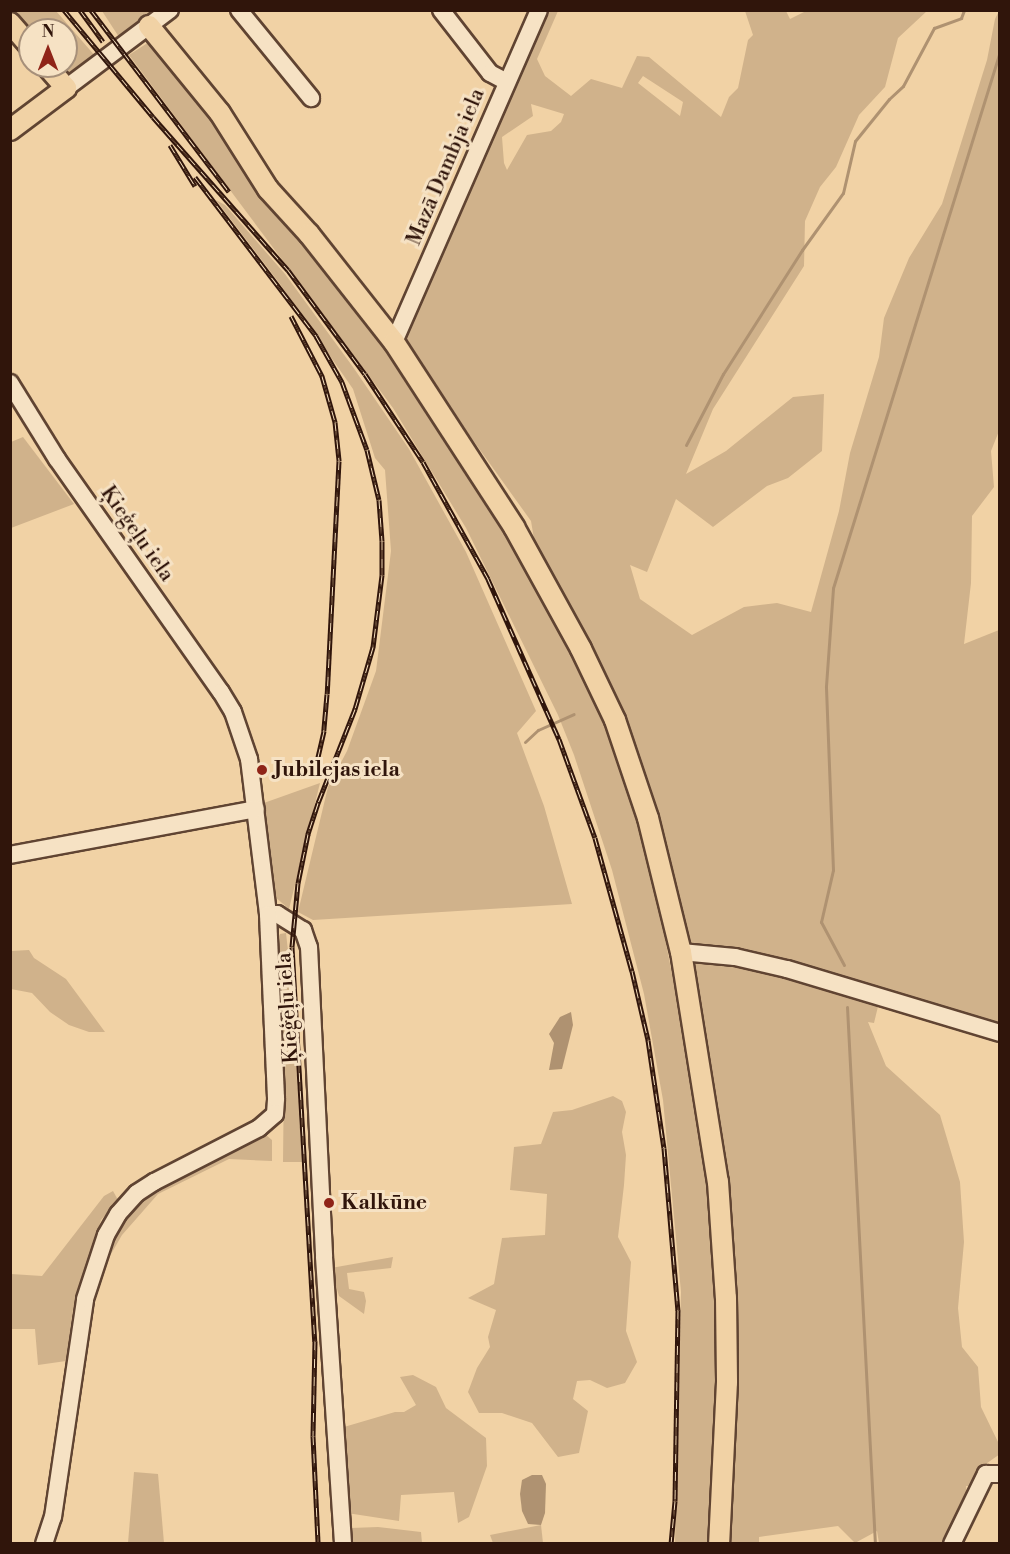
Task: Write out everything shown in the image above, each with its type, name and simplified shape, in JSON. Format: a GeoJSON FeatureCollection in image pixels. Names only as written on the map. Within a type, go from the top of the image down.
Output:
{"type":"FeatureCollection","features":[{"type":"Feature","properties":{"kind":"main road"},"geometry":{"type":"LineString","coordinates":[[149,26],[220,113],[268,189],[309,234],[394,342],[514,527],[581,649],[615,720],[648,818],[681,952],[718,1182],[725,1286],[727,1382],[719,1544]]}},
{"type":"Feature","properties":{"kind":"main road"},"geometry":{"type":"LineString","coordinates":[[10,130],[66,88],[57,78]]}},
{"type":"Feature","properties":{"kind":"street"},"geometry":{"type":"LineString","coordinates":[[66,88],[170,10]]}},
{"type":"Feature","properties":{"kind":"street"},"geometry":{"type":"LineString","coordinates":[[239,10],[311,98]]}},
{"type":"Feature","properties":{"kind":"street"},"geometry":{"type":"LineString","coordinates":[[441,10],[490,73],[507,82]]}},
{"type":"Feature","properties":{"kind":"street","name":"Mazā Dambja iela"},"geometry":{"type":"LineString","coordinates":[[394,342],[538,10]]}},
{"type":"Feature","properties":{"kind":"street","name":"Ķieģeļu iela"},"geometry":{"type":"LineString","coordinates":[[10,383],[57,459],[221,692],[232,712],[249,759],[268,914],[277,914],[303,930],[309,947],[324,1257],[343,1544]]}},
{"type":"Feature","properties":{"kind":"street"},"geometry":{"type":"LineString","coordinates":[[10,855],[256,809]]}},
{"type":"Feature","properties":{"kind":"street"},"geometry":{"type":"LineString","coordinates":[[44,1544],[53,1517],[85,1299],[106,1235],[118,1215],[137,1193],[260,1128],[275,1114],[268,914]]}},
{"type":"Feature","properties":{"kind":"street"},"geometry":{"type":"LineString","coordinates":[[681,952],[735,957],[787,969],[999,1034]]}},
{"type":"Feature","properties":{"kind":"street"},"geometry":{"type":"LineString","coordinates":[[952,1544],[986,1474],[999,1474]]}},
{"type":"Feature","properties":{"kind":"shaded area"},"geometry":{"type":"Polygon","coordinates":[[[10,11],[56,11],[62,18],[18,18],[18,21],[10,11]]]}},
{"type":"Feature","properties":{"kind":"shaded area"},"geometry":{"type":"Polygon","coordinates":[[[102,11],[151,11],[119,37],[102,11]]]}},
{"type":"Feature","properties":{"kind":"shaded area"},"geometry":{"type":"Polygon","coordinates":[[[543,11],[558,11],[537,59],[545,76],[571,96],[591,79],[622,88],[637,56],[649,57],[721,117],[729,97],[738,88],[748,40],[753,35],[745,11],[786,11],[790,19],[806,11],[927,11],[898,38],[885,87],[859,115],[836,167],[820,187],[805,221],[804,266],[713,409],[686,474],[726,451],[793,397],[824,394],[822,451],[788,478],[767,486],[713,527],[676,499],[647,572],[630,565],[640,599],[692,635],[744,607],[777,603],[811,612],[839,511],[850,453],[879,357],[884,318],[909,258],[942,204],[987,60],[995,19],[999,11],[999,431],[991,451],[994,487],[972,516],[971,583],[964,644],[999,630],[999,1035],[882,990],[874,1023],[868,1022],[886,1066],[940,1115],[960,1182],[964,1242],[958,1308],[962,1347],[978,1367],[981,1407],[999,1444],[1000,1454],[980,1468],[971,1486],[966,1486],[968,1506],[949,1543],[879,1543],[877,1531],[855,1543],[838,1526],[759,1537],[759,1543],[726,1543],[733,1447],[699,1018],[591,650],[534,539],[531,521],[407,348],[403,336],[511,88],[520,73],[520,66],[543,11]],[[643,76],[638,83],[680,116],[683,102],[643,76]],[[531,104],[533,116],[502,137],[504,163],[507,170],[527,135],[551,131],[561,122],[564,114],[531,104]]]}},
{"type":"Feature","properties":{"kind":"shaded area"},"geometry":{"type":"Polygon","coordinates":[[[78,36],[96,57],[78,71],[78,36]]]}},
{"type":"Feature","properties":{"kind":"shaded area"},"geometry":{"type":"Polygon","coordinates":[[[149,42],[166,64],[174,67],[385,343],[487,498],[572,646],[620,759],[651,867],[700,1117],[703,1154],[714,1210],[721,1356],[715,1401],[718,1425],[710,1543],[675,1543],[681,1292],[663,1100],[644,994],[612,870],[574,755],[558,715],[466,528],[393,408],[129,55],[149,42]]]}},
{"type":"Feature","properties":{"kind":"shaded area"},"geometry":{"type":"Polygon","coordinates":[[[216,200],[225,205],[285,274],[353,367],[409,449],[466,552],[536,711],[517,733],[544,806],[572,904],[313,920],[298,912],[328,787],[347,751],[376,671],[391,551],[385,470],[375,458],[353,389],[280,284],[216,200]]]}},
{"type":"Feature","properties":{"kind":"shaded area"},"geometry":{"type":"Polygon","coordinates":[[[23,437],[74,504],[11,528],[11,442],[23,437]]]}},
{"type":"Feature","properties":{"kind":"shaded area"},"geometry":{"type":"Polygon","coordinates":[[[320,783],[289,909],[274,896],[261,804],[320,783]]]}},
{"type":"Feature","properties":{"kind":"shaded area"},"geometry":{"type":"Polygon","coordinates":[[[286,933],[302,1162],[283,1162],[284,1072],[275,943],[280,934],[286,933]]]}},
{"type":"Feature","properties":{"kind":"shaded area"},"geometry":{"type":"Polygon","coordinates":[[[29,950],[34,958],[66,979],[105,1032],[89,1032],[69,1025],[50,1012],[32,993],[11,989],[11,951],[29,950]]]}},
{"type":"Feature","properties":{"kind":"shaded area"},"geometry":{"type":"Polygon","coordinates":[[[571,1012],[573,1025],[562,1069],[549,1070],[554,1043],[549,1034],[560,1017],[571,1012]]]}},
{"type":"Feature","properties":{"kind":"shaded area"},"geometry":{"type":"Polygon","coordinates":[[[613,1096],[622,1101],[626,1112],[622,1132],[626,1155],[618,1237],[631,1262],[626,1331],[637,1362],[625,1383],[607,1388],[590,1380],[577,1381],[573,1399],[588,1411],[579,1453],[558,1457],[532,1423],[502,1413],[479,1413],[468,1392],[477,1368],[490,1347],[488,1337],[496,1310],[468,1298],[494,1284],[502,1238],[545,1235],[547,1194],[510,1190],[514,1147],[541,1144],[553,1112],[572,1110],[613,1096]]]}},
{"type":"Feature","properties":{"kind":"shaded area"},"geometry":{"type":"Polygon","coordinates":[[[266,1135],[272,1140],[272,1161],[229,1159],[158,1194],[122,1235],[107,1261],[115,1235],[124,1220],[145,1200],[189,1173],[266,1135]]]}},
{"type":"Feature","properties":{"kind":"shaded area"},"geometry":{"type":"Polygon","coordinates":[[[113,1191],[118,1200],[101,1220],[73,1309],[66,1361],[38,1365],[35,1329],[11,1329],[11,1274],[42,1276],[104,1196],[113,1191]]]}},
{"type":"Feature","properties":{"kind":"shaded area"},"geometry":{"type":"Polygon","coordinates":[[[393,1257],[391,1268],[347,1273],[349,1289],[364,1292],[366,1301],[364,1314],[339,1296],[331,1268],[393,1257]]]}},
{"type":"Feature","properties":{"kind":"shaded area"},"geometry":{"type":"Polygon","coordinates":[[[413,1375],[436,1387],[446,1408],[486,1438],[487,1466],[469,1517],[458,1523],[454,1492],[401,1495],[399,1521],[347,1513],[344,1427],[395,1412],[404,1412],[416,1405],[400,1377],[413,1375]]]}},
{"type":"Feature","properties":{"kind":"shaded area"},"geometry":{"type":"Polygon","coordinates":[[[134,1472],[158,1474],[164,1543],[128,1543],[134,1472]]]}},
{"type":"Feature","properties":{"kind":"shaded area"},"geometry":{"type":"Polygon","coordinates":[[[532,1475],[542,1475],[546,1484],[545,1513],[541,1525],[528,1524],[522,1511],[520,1494],[522,1480],[532,1475]]]}},
{"type":"Feature","properties":{"kind":"shaded area"},"geometry":{"type":"Polygon","coordinates":[[[541,1525],[543,1543],[493,1543],[490,1535],[541,1525]]]}},
{"type":"Feature","properties":{"kind":"shaded area"},"geometry":{"type":"Polygon","coordinates":[[[378,1527],[421,1532],[422,1543],[349,1543],[351,1528],[378,1527]]]}},
{"type":"Feature","properties":{"kind":"waterway"},"geometry":{"type":"LineString","coordinates":[[686,445],[723,374],[802,250],[843,193],[855,141],[889,99],[903,86],[934,28],[961,18],[964,10]]}},
{"type":"Feature","properties":{"kind":"waterway"},"geometry":{"type":"LineString","coordinates":[[844,965],[821,922],[833,870],[826,686],[833,588],[1000,51]]}},
{"type":"Feature","properties":{"kind":"waterway"},"geometry":{"type":"LineString","coordinates":[[525,742],[538,730],[574,714]]}},
{"type":"Feature","properties":{"kind":"waterway"},"geometry":{"type":"LineString","coordinates":[[847,1007],[875,1544]]}},
{"type":"Feature","properties":{"kind":"railway"},"geometry":{"type":"LineString","coordinates":[[64,10],[153,117],[288,270],[365,374],[423,462],[488,579],[559,739],[595,838],[632,971],[648,1040],[664,1148],[678,1310],[675,1501],[671,1544]]}},
{"type":"Feature","properties":{"kind":"railway"},"geometry":{"type":"LineString","coordinates":[[80,10],[103,42]]}},
{"type":"Feature","properties":{"kind":"railway"},"geometry":{"type":"LineString","coordinates":[[91,10],[229,192]]}},
{"type":"Feature","properties":{"kind":"railway"},"geometry":{"type":"LineString","coordinates":[[170,145],[195,186]]}},
{"type":"Feature","properties":{"kind":"railway"},"geometry":{"type":"LineString","coordinates":[[195,177],[316,336],[342,382],[367,450],[379,500],[382,575],[373,647],[355,709],[308,834],[298,883],[292,947],[315,1341],[313,1436],[318,1544]]}},
{"type":"Feature","properties":{"kind":"railway"},"geometry":{"type":"LineString","coordinates":[[291,316],[322,376],[335,422],[339,461],[327,694],[324,731],[316,765]]}},
{"type":"Feature","properties":{"kind":"place","name":"Jubilejas iela"},"geometry":{"type":"Point","coordinates":[262,770]}},
{"type":"Feature","properties":{"kind":"place","name":"Kalkūne"},"geometry":{"type":"Point","coordinates":[329,1203]}}]}
